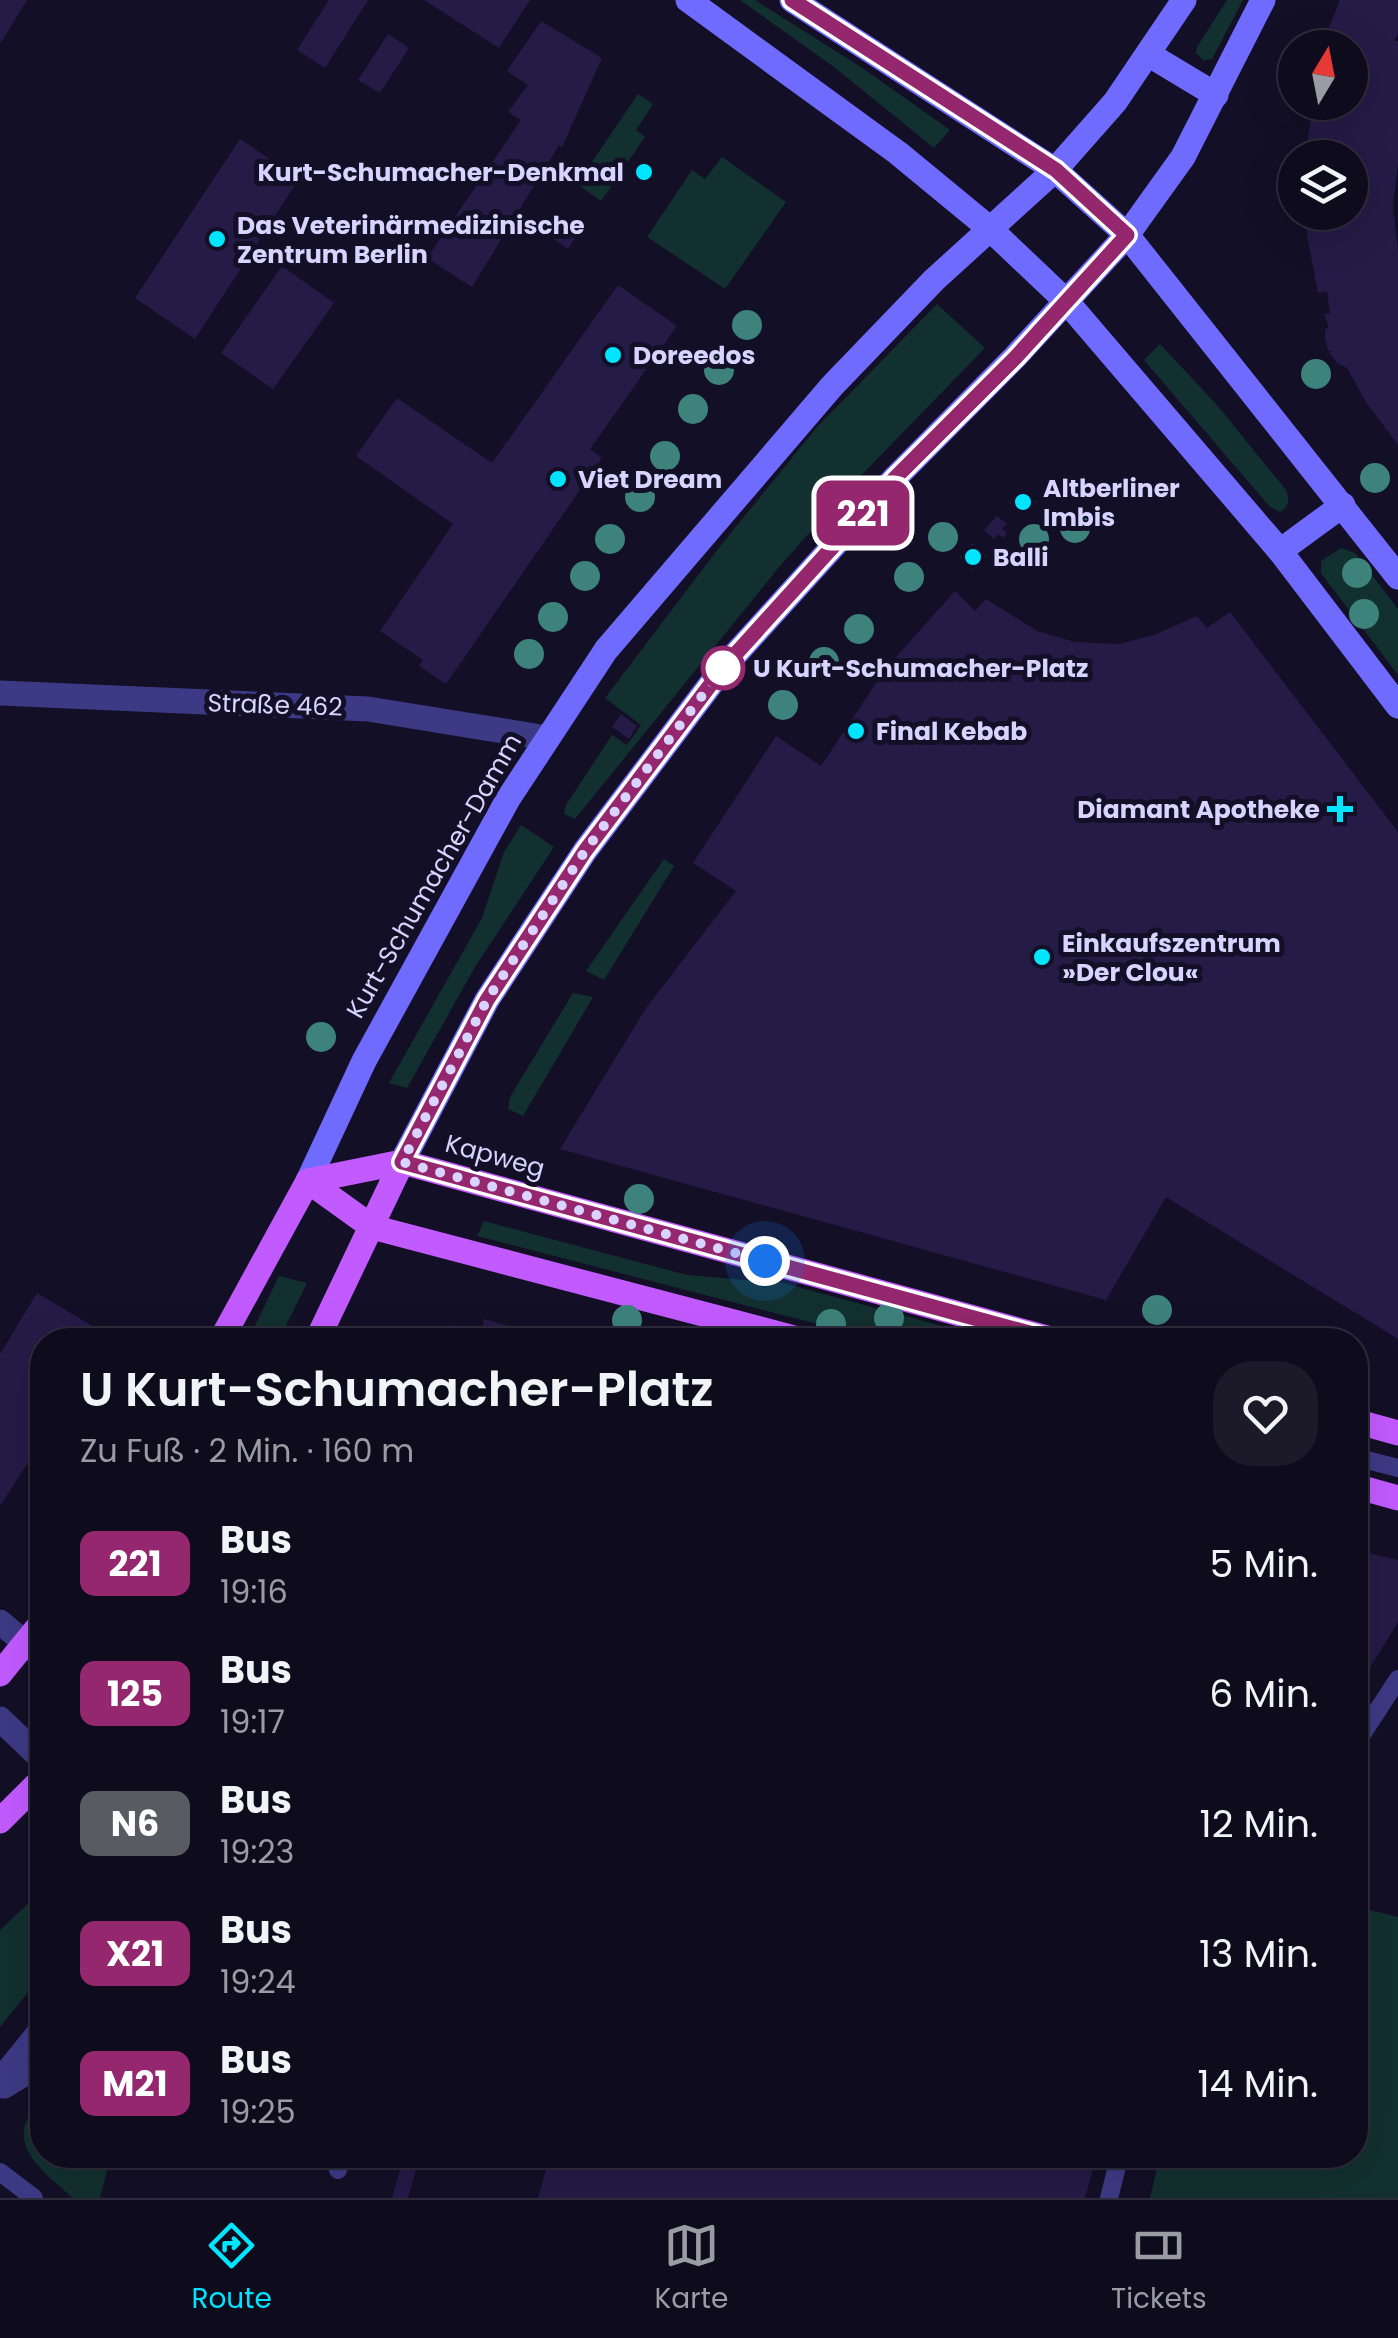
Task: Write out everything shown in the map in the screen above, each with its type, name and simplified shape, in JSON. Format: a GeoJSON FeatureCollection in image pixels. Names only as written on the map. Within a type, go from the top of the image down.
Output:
{"type":"FeatureCollection","features":[{"type":"Feature","properties":{"kind":"main road"},"geometry":{"type":"LineString","coordinates":[[688,0],[898,153],[989,228],[1067,302],[1280,551],[1398,706]]}},
{"type":"Feature","properties":{"kind":"main road"},"geometry":{"type":"LineString","coordinates":[[792,0],[1056,170],[1127,235],[1398,577]]}},
{"type":"Feature","properties":{"kind":"main road"},"geometry":{"type":"LineString","coordinates":[[323,1328],[402,1162],[487,1000],[585,851],[723,668],[896,477],[1127,235],[1174,173],[1263,0]]}},
{"type":"Feature","properties":{"kind":"main road","name":"Kurt-Schumacher-Damm"},"geometry":{"type":"LineString","coordinates":[[228,1328],[308,1181],[364,1061],[421,953],[521,774],[606,650],[832,386],[934,280],[1056,170],[1115,102],[1183,2]]}},
{"type":"Feature","properties":{"kind":"main road"},"geometry":{"type":"LineString","coordinates":[[1148,54],[1216,95]]}},
{"type":"Feature","properties":{"kind":"main road"},"geometry":{"type":"LineString","coordinates":[[1280,551],[1343,504]]}},
{"type":"Feature","properties":{"kind":"main road","name":"Kapweg"},"geometry":{"type":"LineString","coordinates":[[308,1181],[402,1162],[1011,1328]]}},
{"type":"Feature","properties":{"kind":"main road"},"geometry":{"type":"LineString","coordinates":[[308,1181],[372,1227],[756,1328]]}},
{"type":"Feature","properties":{"kind":"main road"},"geometry":{"type":"LineString","coordinates":[[1368,1425],[1398,1433]]}},
{"type":"Feature","properties":{"kind":"main road"},"geometry":{"type":"LineString","coordinates":[[1368,1490],[1398,1498]]}},
{"type":"Feature","properties":{"kind":"main road"},"geometry":{"type":"LineString","coordinates":[[0,1674],[30,1653]]}},
{"type":"Feature","properties":{"kind":"main road"},"geometry":{"type":"LineString","coordinates":[[0,1821],[30,1791]]}},
{"type":"Feature","properties":{"kind":"street","name":"Straße 462"},"geometry":{"type":"LineString","coordinates":[[0,693],[368,709],[547,738]]}},
{"type":"Feature","properties":{"kind":"street"},"geometry":{"type":"LineString","coordinates":[[0,1622],[30,1647]]}},
{"type":"Feature","properties":{"kind":"street"},"geometry":{"type":"LineString","coordinates":[[0,1719],[30,1748]]}},
{"type":"Feature","properties":{"kind":"street"},"geometry":{"type":"LineString","coordinates":[[0,2080],[30,2044]]}},
{"type":"Feature","properties":{"kind":"street"},"geometry":{"type":"LineString","coordinates":[[0,2088],[30,2070]]}},
{"type":"Feature","properties":{"kind":"lane"},"geometry":{"type":"LineString","coordinates":[[1368,1460],[1398,1468]]}},
{"type":"Feature","properties":{"kind":"lane"},"geometry":{"type":"LineString","coordinates":[[1368,1724],[1398,1679]]}},
{"type":"Feature","properties":{"kind":"lane"},"geometry":{"type":"LineString","coordinates":[[1110,2198],[1117,2168]]}},
{"type":"Feature","properties":{"kind":"lane"},"geometry":{"type":"LineString","coordinates":[[0,2172],[34,2198]]}},
{"type":"Feature","properties":{"kind":"green space"},"geometry":{"type":"Polygon","coordinates":[[[740,0],[755,0],[864,69],[950,130],[934,148],[834,67],[740,0]]]}},
{"type":"Feature","properties":{"kind":"green space"},"geometry":{"type":"Polygon","coordinates":[[[1227,0],[1243,0],[1212,59],[1203,60],[1196,53],[1197,47],[1227,0]]]}},
{"type":"Feature","properties":{"kind":"green space"},"geometry":{"type":"Polygon","coordinates":[[[638,94],[653,104],[636,130],[645,137],[601,201],[577,184],[638,94]]]}},
{"type":"Feature","properties":{"kind":"green space"},"geometry":{"type":"Polygon","coordinates":[[[722,157],[786,202],[725,289],[647,237],[692,170],[705,179],[722,157]]]}},
{"type":"Feature","properties":{"kind":"green space"},"geometry":{"type":"Polygon","coordinates":[[[937,304],[985,348],[850,487],[780,566],[575,819],[564,814],[612,735],[627,745],[641,725],[605,698],[817,427],[937,304]]]}},
{"type":"Feature","properties":{"kind":"green space"},"geometry":{"type":"Polygon","coordinates":[[[1160,344],[1217,405],[1286,490],[1288,502],[1283,510],[1270,507],[1144,360],[1160,344]]]}},
{"type":"Feature","properties":{"kind":"green space"},"geometry":{"type":"Polygon","coordinates":[[[1341,548],[1355,553],[1398,609],[1398,675],[1321,573],[1321,561],[1341,548]]]}},
{"type":"Feature","properties":{"kind":"green space"},"geometry":{"type":"Polygon","coordinates":[[[521,825],[554,847],[475,967],[407,1088],[389,1083],[482,918],[504,852],[521,825]]]}},
{"type":"Feature","properties":{"kind":"green space"},"geometry":{"type":"Polygon","coordinates":[[[664,859],[674,866],[604,980],[586,971],[664,859]]]}},
{"type":"Feature","properties":{"kind":"green space"},"geometry":{"type":"Polygon","coordinates":[[[573,993],[593,997],[523,1116],[508,1109],[510,1097],[573,993]]]}},
{"type":"Feature","properties":{"kind":"green space"},"geometry":{"type":"Polygon","coordinates":[[[484,1221],[687,1275],[783,1283],[950,1328],[833,1328],[477,1236],[484,1221]]]}},
{"type":"Feature","properties":{"kind":"green space"},"geometry":{"type":"Polygon","coordinates":[[[279,1276],[307,1283],[285,1328],[254,1328],[279,1276]]]}},
{"type":"Feature","properties":{"kind":"green space"},"geometry":{"type":"Polygon","coordinates":[[[30,1902],[30,1990],[0,2027],[0,1930],[30,1902]]]}},
{"type":"Feature","properties":{"kind":"green space"},"geometry":{"type":"Polygon","coordinates":[[[1368,1909],[1398,1917],[1398,2198],[1150,2198],[1157,2168],[1368,2168],[1368,1909]]]}},
{"type":"Feature","properties":{"kind":"green space"},"geometry":{"type":"Polygon","coordinates":[[[30,2114],[30,2154],[24,2141],[30,2114]]]}},
{"type":"Feature","properties":{"kind":"green space"},"geometry":{"type":"Polygon","coordinates":[[[41,2168],[108,2168],[100,2198],[73,2198],[41,2168]]]}},
{"type":"Feature","properties":{"kind":"building"},"geometry":{"type":"Polygon","coordinates":[[[0,0],[27,0],[0,44],[0,0]]]}},
{"type":"Feature","properties":{"kind":"building"},"geometry":{"type":"Polygon","coordinates":[[[329,0],[368,0],[325,68],[297,50],[329,0]]]}},
{"type":"Feature","properties":{"kind":"building"},"geometry":{"type":"Polygon","coordinates":[[[424,0],[530,0],[499,48],[424,0]]]}},
{"type":"Feature","properties":{"kind":"building"},"geometry":{"type":"Polygon","coordinates":[[[1340,0],[1398,0],[1398,33],[1394,41],[1398,41],[1398,163],[1393,208],[1398,251],[1398,445],[1347,368],[1329,353],[1333,351],[1328,351],[1325,329],[1329,328],[1324,314],[1330,313],[1327,292],[1318,293],[1307,235],[1307,230],[1368,230],[1368,140],[1308,140],[1310,120],[1368,120],[1368,30],[1328,30],[1340,0]]]}},
{"type":"Feature","properties":{"kind":"building"},"geometry":{"type":"Polygon","coordinates":[[[541,21],[602,58],[562,147],[559,145],[472,287],[427,258],[521,120],[508,112],[528,85],[507,71],[541,21]]]}},
{"type":"Feature","properties":{"kind":"building"},"geometry":{"type":"Polygon","coordinates":[[[388,34],[409,48],[380,93],[358,80],[388,34]]]}},
{"type":"Feature","properties":{"kind":"building","name":"Das Veterinärmedizinische Zentrum Berlin"},"geometry":{"type":"Polygon","coordinates":[[[240,139],[299,179],[195,339],[135,298],[240,139]]]}},
{"type":"Feature","properties":{"kind":"building"},"geometry":{"type":"Polygon","coordinates":[[[559,222],[577,235],[568,249],[549,236],[559,222]]]}},
{"type":"Feature","properties":{"kind":"building"},"geometry":{"type":"Polygon","coordinates":[[[282,266],[334,303],[273,389],[221,353],[282,266]]]}},
{"type":"Feature","properties":{"kind":"building"},"geometry":{"type":"Polygon","coordinates":[[[618,285],[677,326],[590,449],[602,458],[446,684],[419,666],[423,660],[380,631],[453,524],[356,456],[397,398],[492,463],[618,285]]]}},
{"type":"Feature","properties":{"kind":"building","name":"Altberliner Imbis"},"geometry":{"type":"Polygon","coordinates":[[[1022,489],[1037,502],[1024,515],[1009,503],[1022,489]]]}},
{"type":"Feature","properties":{"kind":"building"},"geometry":{"type":"Polygon","coordinates":[[[997,516],[1007,524],[1002,529],[1007,533],[994,539],[984,530],[997,516]]]}},
{"type":"Feature","properties":{"kind":"building","name":"Balli"},"geometry":{"type":"Polygon","coordinates":[[[972,543],[987,556],[973,571],[959,557],[972,543]]]}},
{"type":"Feature","properties":{"kind":"building","name":"Einkaufszentrum »Der Clou«"},"geometry":{"type":"Polygon","coordinates":[[[955,591],[975,611],[986,599],[1037,631],[1075,642],[1119,644],[1154,635],[1197,616],[1207,628],[1230,612],[1398,832],[1398,1339],[1166,1197],[1106,1300],[560,1149],[646,1008],[736,891],[693,863],[776,736],[821,766],[886,668],[955,591]]]}},
{"type":"Feature","properties":{"kind":"building"},"geometry":{"type":"Polygon","coordinates":[[[621,714],[637,726],[629,739],[612,727],[621,714]]]}},
{"type":"Feature","properties":{"kind":"building"},"geometry":{"type":"Polygon","coordinates":[[[37,1293],[96,1328],[30,1328],[30,1460],[0,1506],[0,1354],[37,1293]]]}},
{"type":"Feature","properties":{"kind":"building"},"geometry":{"type":"Polygon","coordinates":[[[484,1319],[517,1328],[482,1328],[484,1319]]]}},
{"type":"Feature","properties":{"kind":"building"},"geometry":{"type":"Polygon","coordinates":[[[1368,1553],[1398,1560],[1398,1622],[1368,1671],[1368,1553]]]}},
{"type":"Feature","properties":{"kind":"building"},"geometry":{"type":"Polygon","coordinates":[[[400,2168],[416,2168],[408,2198],[392,2198],[400,2168]]]}},
{"type":"Feature","properties":{"kind":"building"},"geometry":{"type":"Polygon","coordinates":[[[546,2168],[1093,2168],[1085,2198],[538,2198],[546,2168]]]}},
{"type":"Feature","properties":{"kind":"bus line","name":"221"},"geometry":{"type":"LineString","coordinates":[[792,0],[1056,170],[1127,235],[1016,357],[896,477],[723,668],[585,851],[487,1000],[402,1162],[1011,1328]]}},
{"type":"Feature","properties":{"kind":"place","name":"Kurt-Schumacher-Denkmal"},"geometry":{"type":"Point","coordinates":[644,172]}},
{"type":"Feature","properties":{"kind":"place","name":"Das Veterinärmedizinische Zentrum Berlin"},"geometry":{"type":"Point","coordinates":[217,239]}},
{"type":"Feature","properties":{"kind":"place","name":"Doreedos"},"geometry":{"type":"Point","coordinates":[613,355]}},
{"type":"Feature","properties":{"kind":"place","name":"Viet Dream"},"geometry":{"type":"Point","coordinates":[558,479]}},
{"type":"Feature","properties":{"kind":"place","name":"Altberliner Imbis"},"geometry":{"type":"Point","coordinates":[1023,502]}},
{"type":"Feature","properties":{"kind":"place","name":"Balli"},"geometry":{"type":"Point","coordinates":[973,557]}},
{"type":"Feature","properties":{"kind":"place","name":"U Kurt-Schumacher-Platz"},"geometry":{"type":"Point","coordinates":[723,668]}},
{"type":"Feature","properties":{"kind":"place","name":"Final Kebab"},"geometry":{"type":"Point","coordinates":[856,731]}},
{"type":"Feature","properties":{"kind":"place","name":"Diamant Apotheke"},"geometry":{"type":"Point","coordinates":[1340,809]}},
{"type":"Feature","properties":{"kind":"place","name":"Einkaufszentrum »Der Clou«"},"geometry":{"type":"Point","coordinates":[1042,957]}},
{"type":"Feature","properties":{"kind":"route"},"geometry":{"type":"LineString","coordinates":[[723,668],[585,851],[487,1000],[402,1162],[765,1261]]}}]}
